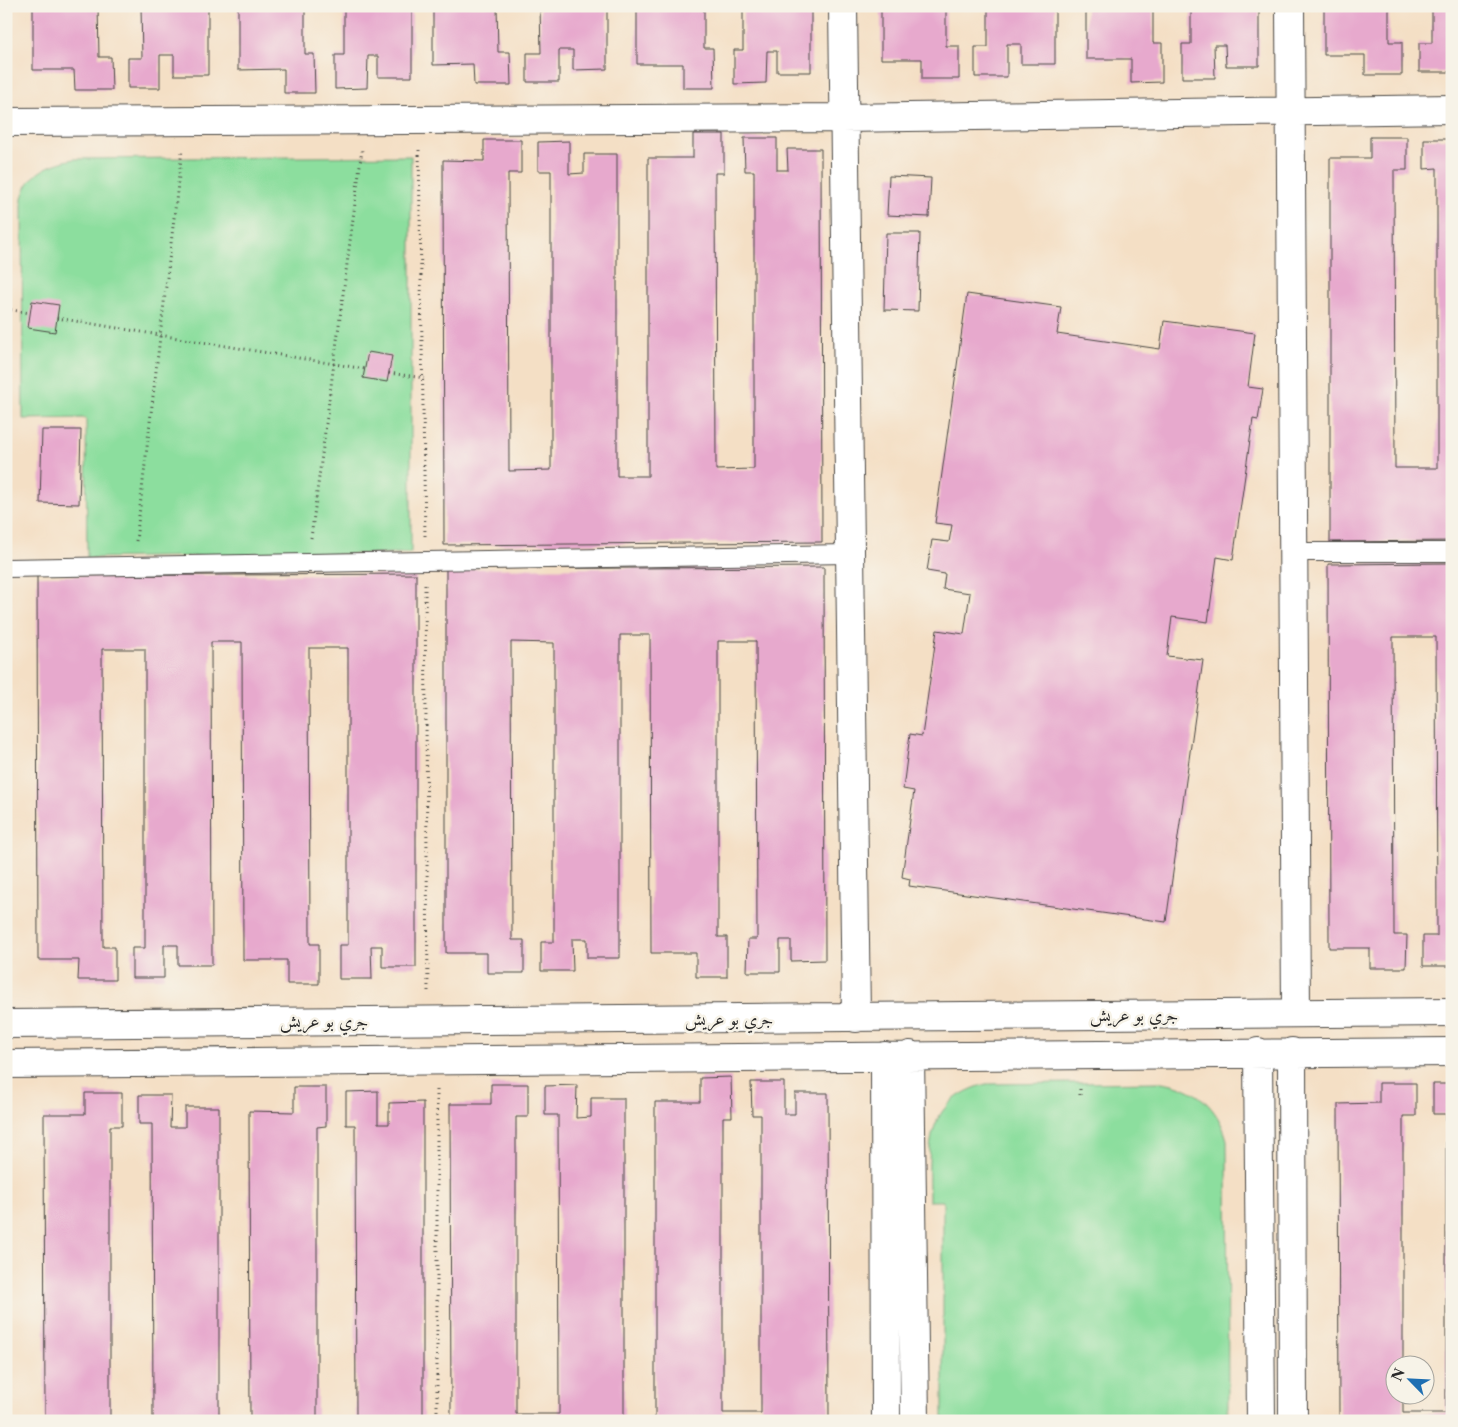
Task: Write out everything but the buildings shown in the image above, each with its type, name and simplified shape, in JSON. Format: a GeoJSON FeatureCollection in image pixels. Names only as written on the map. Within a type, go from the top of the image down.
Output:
{"type":"FeatureCollection","features":[{"type":"Feature","properties":{"kind":"street"},"geometry":{"type":"LineString","coordinates":[[843,6],[842,118],[856,1018]]}},
{"type":"Feature","properties":{"kind":"street"},"geometry":{"type":"LineString","coordinates":[[1290,6],[1296,1013]]}},
{"type":"Feature","properties":{"kind":"street"},"geometry":{"type":"LineString","coordinates":[[6,122],[842,118],[1452,109]]}},
{"type":"Feature","properties":{"kind":"street","name":"جري بو عريش"},"geometry":{"type":"LineString","coordinates":[[6,1024],[1452,1012]]}},
{"type":"Feature","properties":{"kind":"street"},"geometry":{"type":"LineString","coordinates":[[6,1064],[1258,1052],[1452,1052]]}},
{"type":"Feature","properties":{"kind":"street"},"geometry":{"type":"LineString","coordinates":[[1258,1052],[1261,1421]]}},
{"type":"Feature","properties":{"kind":"street"},"geometry":{"type":"LineString","coordinates":[[1292,1052],[1293,1421]]}},
{"type":"Feature","properties":{"kind":"street"},"geometry":{"type":"LineString","coordinates":[[886,1421],[898,1055]]}},
{"type":"Feature","properties":{"kind":"street"},"geometry":{"type":"LineString","coordinates":[[898,1055],[915,1421]]}},
{"type":"Feature","properties":{"kind":"lane"},"geometry":{"type":"LineString","coordinates":[[1293,552],[1452,552]]}},
{"type":"Feature","properties":{"kind":"lane"},"geometry":{"type":"LineString","coordinates":[[6,568],[849,554]]}},
{"type":"Feature","properties":{"kind":"path"},"geometry":{"type":"LineString","coordinates":[[418,120],[424,378],[425,560]]}},
{"type":"Feature","properties":{"kind":"path"},"geometry":{"type":"LineString","coordinates":[[308,563],[366,121]]}},
{"type":"Feature","properties":{"kind":"path"},"geometry":{"type":"LineString","coordinates":[[133,566],[186,122]]}},
{"type":"Feature","properties":{"kind":"path"},"geometry":{"type":"LineString","coordinates":[[6,309],[30,313]]}},
{"type":"Feature","properties":{"kind":"path"},"geometry":{"type":"LineString","coordinates":[[57,318],[365,368]]}},
{"type":"Feature","properties":{"kind":"path"},"geometry":{"type":"LineString","coordinates":[[389,373],[424,378]]}},
{"type":"Feature","properties":{"kind":"green space"},"geometry":{"type":"Polygon","coordinates":[[[411,156],[411,553],[87,558],[86,418],[23,419],[22,198],[30,182],[35,176],[49,167],[74,159],[411,156]]]}},
{"type":"Feature","properties":{"kind":"green space"},"geometry":{"type":"Polygon","coordinates":[[[1162,1082],[1185,1089],[1204,1100],[1218,1118],[1227,1140],[1228,1421],[943,1421],[943,1201],[929,1201],[930,1145],[940,1115],[951,1102],[965,1092],[986,1084],[1162,1082]]]}}]}
